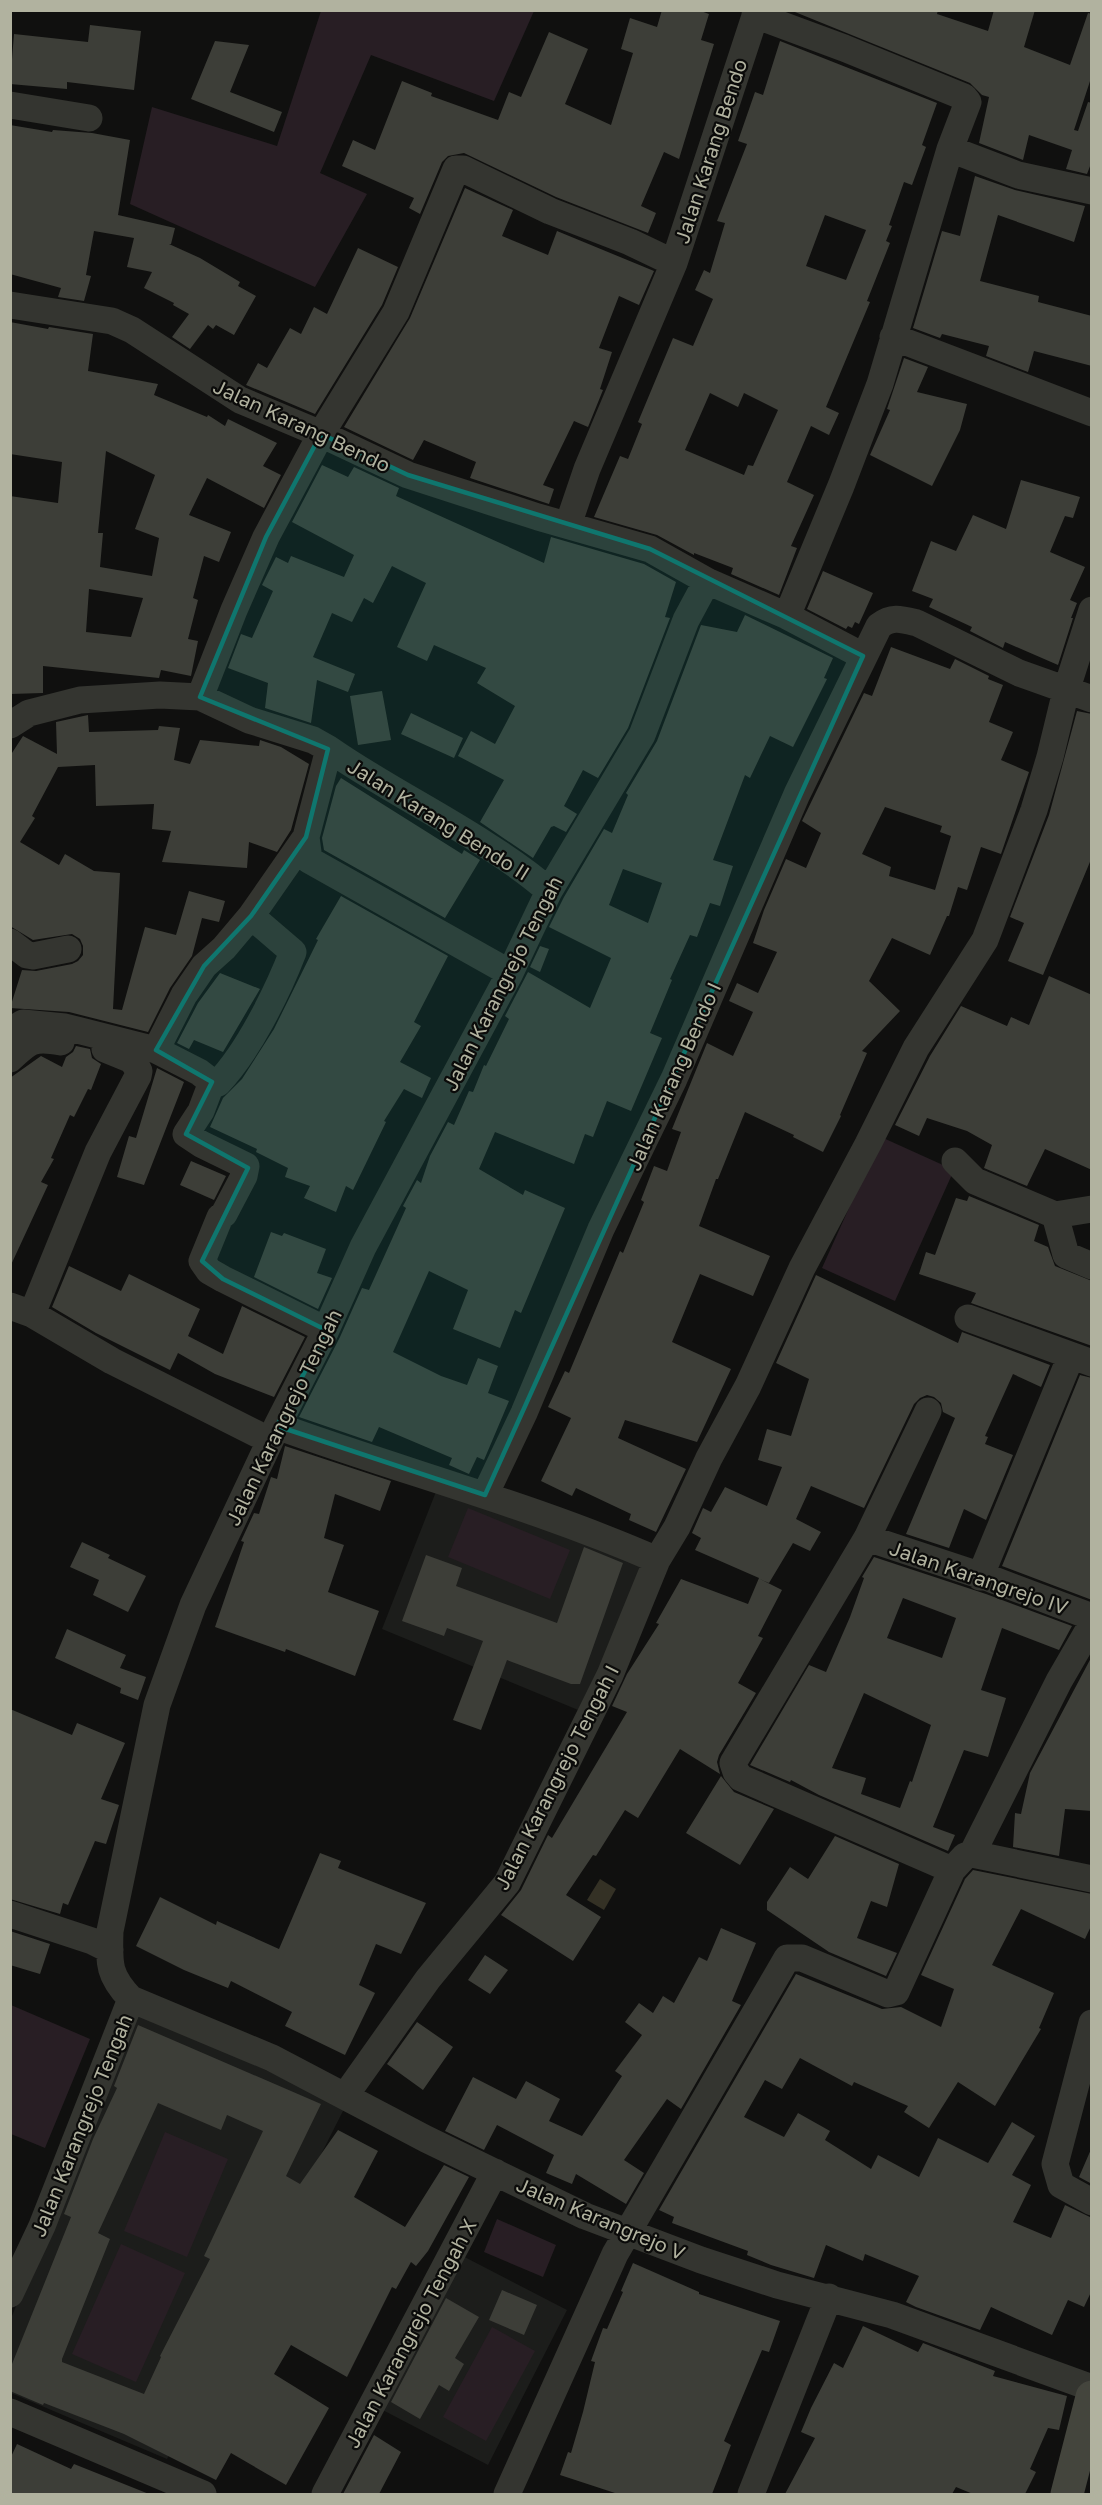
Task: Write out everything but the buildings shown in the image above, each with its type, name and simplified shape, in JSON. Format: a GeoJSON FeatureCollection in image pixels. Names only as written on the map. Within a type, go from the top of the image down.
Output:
{"type":"FeatureCollection","features":[{"type":"Feature","properties":{"kind":"main road"},"geometry":{"type":"LineString","coordinates":[[1067,2494],[1092,2397]]}},
{"type":"Feature","properties":{"kind":"street"},"geometry":{"type":"LineString","coordinates":[[756,13],[964,97],[968,102],[950,149],[880,384],[787,616]]}},
{"type":"Feature","properties":{"kind":"street","name":"Jalan Karang Bendo"},"geometry":{"type":"LineString","coordinates":[[568,525],[587,469],[674,263],[756,13]]}},
{"type":"Feature","properties":{"kind":"street"},"geometry":{"type":"LineString","coordinates":[[10,105],[89,118]]}},
{"type":"Feature","properties":{"kind":"street"},"geometry":{"type":"LineString","coordinates":[[950,149],[1018,175],[1092,190]]}},
{"type":"Feature","properties":{"kind":"street"},"geometry":{"type":"LineString","coordinates":[[10,725],[29,713],[80,700],[160,695],[200,697],[266,537],[321,434],[396,312],[456,169],[463,169],[550,211],[674,263]]}},
{"type":"Feature","properties":{"kind":"street","name":"Jalan Karang Bendo"},"geometry":{"type":"LineString","coordinates":[[10,305],[112,321],[132,330],[232,396],[408,475],[473,498],[650,549],[707,581],[787,616],[863,656]]}},
{"type":"Feature","properties":{"kind":"street"},"geometry":{"type":"LineString","coordinates":[[893,337],[1092,413]]}},
{"type":"Feature","properties":{"kind":"street","name":"Jalan Karangrejo Tengah"},"geometry":{"type":"LineString","coordinates":[[13,2282],[42,2226],[131,1999],[116,1984],[111,1968],[110,1931],[157,1705],[193,1605],[267,1430],[326,1330],[363,1247],[510,974],[549,891],[642,735],[686,620],[707,581]]}},
{"type":"Feature","properties":{"kind":"street","name":"Jalan Karangrejo Tengah I"},"geometry":{"type":"LineString","coordinates":[[345,2096],[428,1979],[507,1883],[610,1675],[657,1560],[677,1527],[709,1458],[748,1386],[802,1268],[916,1048],[956,989],[985,940],[1034,810],[1066,691],[1092,610]]}},
{"type":"Feature","properties":{"kind":"street","name":"Jalan Karang Bendo I"},"geometry":{"type":"LineString","coordinates":[[485,1495],[524,1413],[601,1229],[674,1079],[797,794],[879,626],[888,619],[899,618],[916,623],[1019,673],[1092,699]]}},
{"type":"Feature","properties":{"kind":"street","name":"Jalan Karang Bendo II"},"geometry":{"type":"LineString","coordinates":[[200,697],[249,720],[313,740],[373,778],[429,809],[531,874],[549,891]]}},
{"type":"Feature","properties":{"kind":"street","name":"Jalan Karang Bendo II"},"geometry":{"type":"LineString","coordinates":[[306,837],[328,749]]}},
{"type":"Feature","properties":{"kind":"street"},"geometry":{"type":"LineString","coordinates":[[156,1050],[184,995],[204,966],[224,948],[250,916],[306,837]]}},
{"type":"Feature","properties":{"kind":"street"},"geometry":{"type":"LineString","coordinates":[[306,837],[309,860],[510,974]]}},
{"type":"Feature","properties":{"kind":"street"},"geometry":{"type":"LineString","coordinates":[[10,1031],[23,1023],[65,1027],[156,1050],[199,1072],[212,1082],[218,1083],[234,1066],[284,975],[293,952],[250,916]]}},
{"type":"Feature","properties":{"kind":"street"},"geometry":{"type":"LineString","coordinates":[[10,942],[27,955],[33,956],[68,949]]}},
{"type":"Feature","properties":{"kind":"street"},"geometry":{"type":"LineString","coordinates":[[10,1059],[28,1042],[41,1038],[107,1050],[132,1060],[139,1071],[21,1310],[112,1361],[267,1430],[485,1495],[605,1537],[657,1560]]}},
{"type":"Feature","properties":{"kind":"street"},"geometry":{"type":"LineString","coordinates":[[212,1082],[201,1111],[186,1134],[246,1166],[244,1176],[220,1217],[202,1261],[209,1270],[222,1279],[326,1330]]}},
{"type":"Feature","properties":{"kind":"street"},"geometry":{"type":"LineString","coordinates":[[955,1161],[975,1181],[1055,1215],[1092,1209]]}},
{"type":"Feature","properties":{"kind":"street"},"geometry":{"type":"LineString","coordinates":[[1055,1215],[1066,1255],[1092,1266]]}},
{"type":"Feature","properties":{"kind":"street"},"geometry":{"type":"LineString","coordinates":[[968,1318],[1082,1360],[980,1576]]}},
{"type":"Feature","properties":{"kind":"street"},"geometry":{"type":"LineString","coordinates":[[928,1411],[867,1538],[733,1763],[734,1767],[741,1778],[962,1862],[1092,1879]]}},
{"type":"Feature","properties":{"kind":"street","name":"Jalan Karangrejo IV"},"geometry":{"type":"LineString","coordinates":[[867,1538],[1092,1617]]}},
{"type":"Feature","properties":{"kind":"street"},"geometry":{"type":"LineString","coordinates":[[507,2494],[615,2254],[787,1958],[796,1956],[893,1994],[1059,1681],[1092,1624]]}},
{"type":"Feature","properties":{"kind":"street"},"geometry":{"type":"LineString","coordinates":[[10,1914],[92,1941],[110,1950]]}},
{"type":"Feature","properties":{"kind":"street","name":"Jalan Karangrejo V"},"geometry":{"type":"LineString","coordinates":[[131,1999],[272,2058],[585,2216],[766,2281],[892,2315],[1092,2388]]}},
{"type":"Feature","properties":{"kind":"street"},"geometry":{"type":"LineString","coordinates":[[1092,2022],[1055,2164],[1061,2186],[1092,2202]]}},
{"type":"Feature","properties":{"kind":"street","name":"Jalan Karangrejo Tengah X"},"geometry":{"type":"LineString","coordinates":[[325,2494],[495,2172]]}},
{"type":"Feature","properties":{"kind":"street"},"geometry":{"type":"LineString","coordinates":[[751,2494],[829,2297]]}},
{"type":"Feature","properties":{"kind":"street"},"geometry":{"type":"LineString","coordinates":[[10,2412],[203,2494]]}},
{"type":"Feature","properties":{"kind":"highlighted area"},"geometry":{"type":"Polygon","coordinates":[[[321,434],[408,475],[650,549],[863,656],[485,1495],[277,1426],[326,1330],[223,1279],[202,1261],[248,1168],[186,1134],[212,1082],[156,1050],[204,966],[251,916],[306,837],[328,749],[200,697],[266,537],[321,434]]]}},
{"type":"Feature","properties":{"kind":"shaded area"},"geometry":{"type":"Polygon","coordinates":[[[321,11],[534,11],[494,101],[371,55],[320,173],[367,194],[315,287],[130,204],[152,107],[277,146],[321,11]]]}},
{"type":"Feature","properties":{"kind":"shaded area"},"geometry":{"type":"Polygon","coordinates":[[[881,1137],[954,1170],[895,1301],[822,1268],[881,1137]]]}},
{"type":"Feature","properties":{"kind":"shaded area"},"geometry":{"type":"Polygon","coordinates":[[[439,1484],[648,1562],[583,1712],[382,1629],[439,1484]]]}},
{"type":"Feature","properties":{"kind":"shaded area"},"geometry":{"type":"Polygon","coordinates":[[[468,1508],[570,1550],[550,1599],[448,1557],[468,1508]]]}},
{"type":"Feature","properties":{"kind":"shaded area"},"geometry":{"type":"Polygon","coordinates":[[[600,1879],[616,1889],[604,1910],[587,1900],[600,1879]]]}},
{"type":"Feature","properties":{"kind":"shaded area"},"geometry":{"type":"Polygon","coordinates":[[[11,2005],[90,2039],[45,2148],[11,2134],[11,2005]]]}},
{"type":"Feature","properties":{"kind":"shaded area"},"geometry":{"type":"Polygon","coordinates":[[[135,2009],[345,2107],[167,2459],[11,2393],[10,2321],[135,2009]]]}},
{"type":"Feature","properties":{"kind":"shaded area"},"geometry":{"type":"Polygon","coordinates":[[[165,2132],[228,2159],[187,2257],[124,2231],[165,2132]]]}},
{"type":"Feature","properties":{"kind":"shaded area"},"geometry":{"type":"Polygon","coordinates":[[[497,2219],[556,2245],[543,2277],[484,2252],[497,2219]]]}},
{"type":"Feature","properties":{"kind":"shaded area"},"geometry":{"type":"Polygon","coordinates":[[[121,2244],[185,2273],[136,2382],[72,2354],[121,2244]]]}},
{"type":"Feature","properties":{"kind":"shaded area"},"geometry":{"type":"Polygon","coordinates":[[[453,2251],[567,2310],[488,2465],[375,2406],[453,2251]]]}},
{"type":"Feature","properties":{"kind":"shaded area"},"geometry":{"type":"Polygon","coordinates":[[[492,2327],[535,2351],[486,2441],[443,2417],[492,2327]]]}}]}
